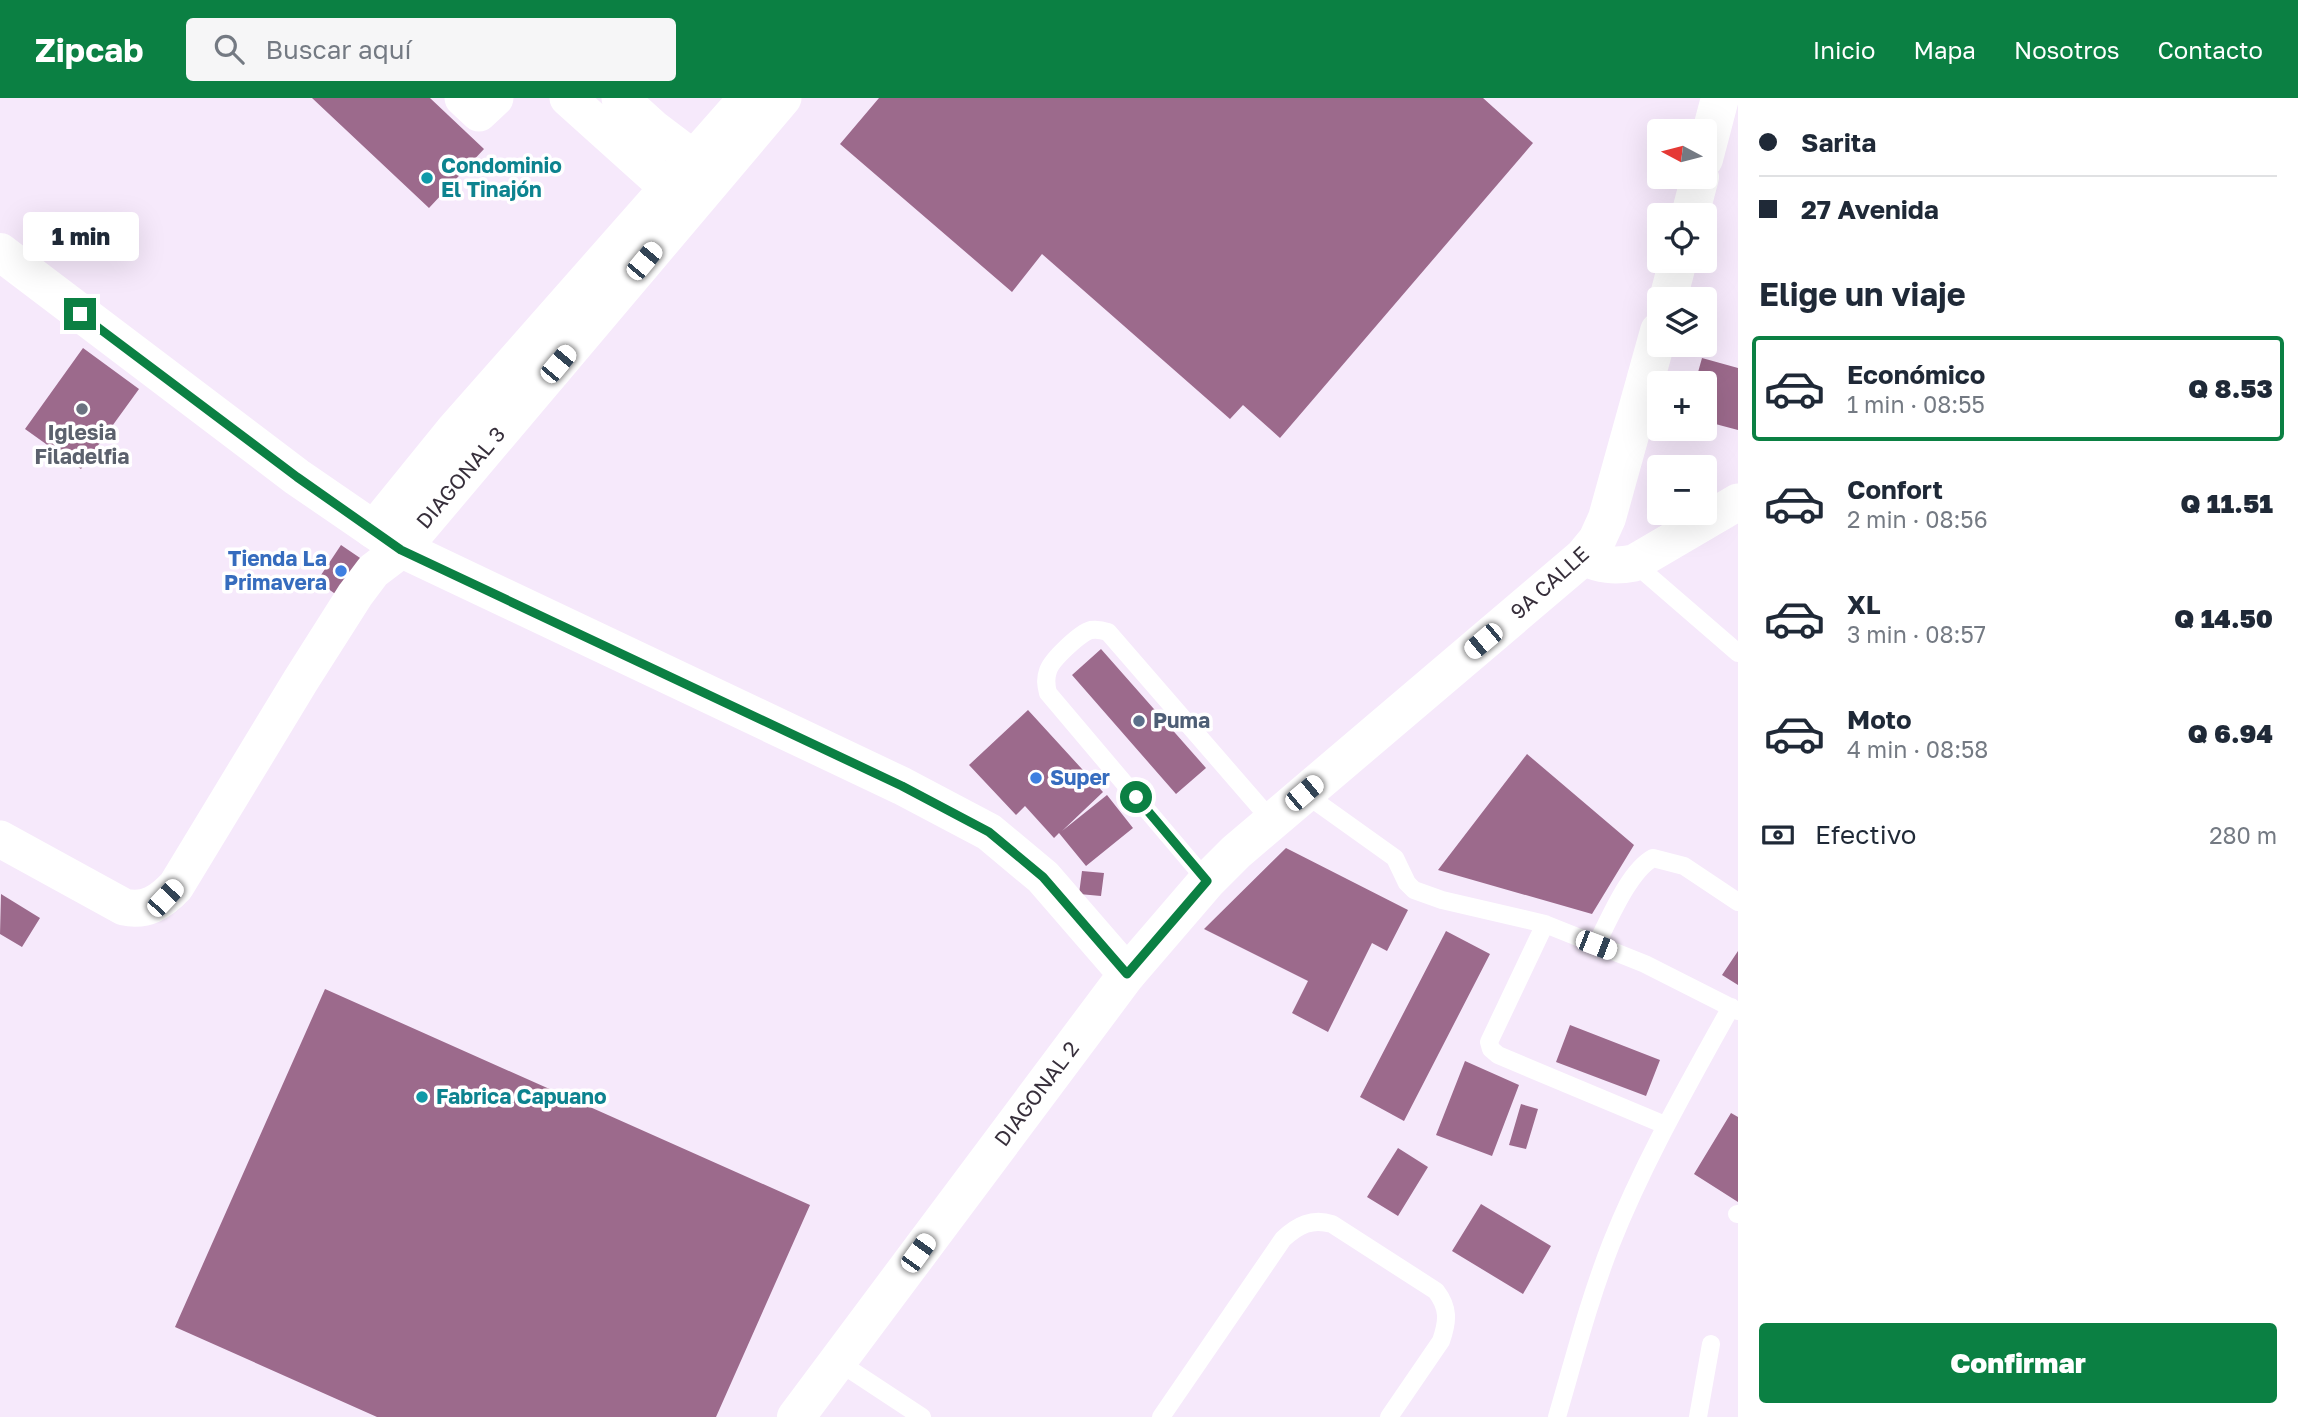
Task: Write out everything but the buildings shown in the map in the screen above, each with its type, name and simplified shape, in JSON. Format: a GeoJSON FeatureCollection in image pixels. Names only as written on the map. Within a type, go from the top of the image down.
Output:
{"type":"FeatureCollection","features":[{"type":"Feature","properties":{"kind":"main road"},"geometry":{"type":"LineString","coordinates":[[1714,119],[1720,98]]}},
{"type":"Feature","properties":{"kind":"main road"},"geometry":{"type":"LineString","coordinates":[[0,252],[213,415],[387,540],[902,786],[989,832],[1043,877],[1127,974]]}},
{"type":"Feature","properties":{"kind":"main road","name":"9A CALLE"},"geometry":{"type":"LineString","coordinates":[[1304,793],[1583,557],[1597,540],[1607,518],[1652,357]]}},
{"type":"Feature","properties":{"kind":"main road","name":"DIAGONAL 2"},"geometry":{"type":"LineString","coordinates":[[796,1417],[1127,974],[1207,881],[1304,793]]}},
{"type":"Feature","properties":{"kind":"street"},"geometry":{"type":"LineString","coordinates":[[463,98],[479,113],[495,98]]}},
{"type":"Feature","properties":{"kind":"street"},"geometry":{"type":"LineString","coordinates":[[568,98],[667,187]]}},
{"type":"Feature","properties":{"kind":"street"},"geometry":{"type":"LineString","coordinates":[[620,98],[653,128],[694,159]]}},
{"type":"Feature","properties":{"kind":"street","name":"DIAGONAL 3"},"geometry":{"type":"LineString","coordinates":[[4,848],[124,907],[134,910],[144,908],[165,898],[176,886],[301,680],[373,571],[387,540],[455,429],[747,98]]}},
{"type":"Feature","properties":{"kind":"street","name":"DIAGONAL 3"},"geometry":{"type":"LineString","coordinates":[[387,540],[783,98]]}},
{"type":"Feature","properties":{"kind":"street"},"geometry":{"type":"LineString","coordinates":[[1583,557],[1598,564],[1617,566],[1634,563],[1738,502]]}},
{"type":"Feature","properties":{"kind":"lane"},"geometry":{"type":"LineString","coordinates":[[1634,563],[1738,653]]}},
{"type":"Feature","properties":{"kind":"lane"},"geometry":{"type":"LineString","coordinates":[[1207,881],[1048,693],[1045,680],[1048,668],[1054,660],[1085,632],[1108,632],[1272,821]]}},
{"type":"Feature","properties":{"kind":"lane"},"geometry":{"type":"LineString","coordinates":[[1304,793],[1395,859],[1407,883],[1414,890],[1442,900],[1545,924],[1645,964],[1735,1009],[1665,1125],[1610,1246],[1557,1417]]}},
{"type":"Feature","properties":{"kind":"lane"},"geometry":{"type":"LineString","coordinates":[[1596,945],[1619,901],[1644,863],[1653,858],[1684,866],[1738,902]]}},
{"type":"Feature","properties":{"kind":"lane"},"geometry":{"type":"LineString","coordinates":[[1545,924],[1489,1042],[1491,1049],[1498,1055],[1665,1125]]}},
{"type":"Feature","properties":{"kind":"lane"},"geometry":{"type":"LineString","coordinates":[[1161,1417],[1283,1239],[1296,1227],[1323,1222],[1332,1224],[1436,1291],[1444,1301],[1446,1320],[1441,1341],[1389,1417]]}},
{"type":"Feature","properties":{"kind":"lane"},"geometry":{"type":"LineString","coordinates":[[1698,1417],[1711,1344]]}},
{"type":"Feature","properties":{"kind":"lane"},"geometry":{"type":"LineString","coordinates":[[837,1361],[922,1417]]}},
{"type":"Feature","properties":{"kind":"place","name":"Condominio El Tinajón"},"geometry":{"type":"Point","coordinates":[427,178]}},
{"type":"Feature","properties":{"kind":"place","name":"Iglesia Filadelfia"},"geometry":{"type":"Point","coordinates":[82,409]}},
{"type":"Feature","properties":{"kind":"place","name":"Tienda La Primavera"},"geometry":{"type":"Point","coordinates":[341,571]}},
{"type":"Feature","properties":{"kind":"place","name":"Puma"},"geometry":{"type":"Point","coordinates":[1139,721]}},
{"type":"Feature","properties":{"kind":"place","name":"Super"},"geometry":{"type":"Point","coordinates":[1036,778]}},
{"type":"Feature","properties":{"kind":"place","name":"Fabrica Capuano"},"geometry":{"type":"Point","coordinates":[422,1097]}},
{"type":"Feature","properties":{"kind":"route"},"geometry":{"type":"LineString","coordinates":[[80,314],[297,477],[401,550],[779,727],[954,812],[989,832],[1043,877],[1127,974],[1207,881],[1136,797]]}}]}
